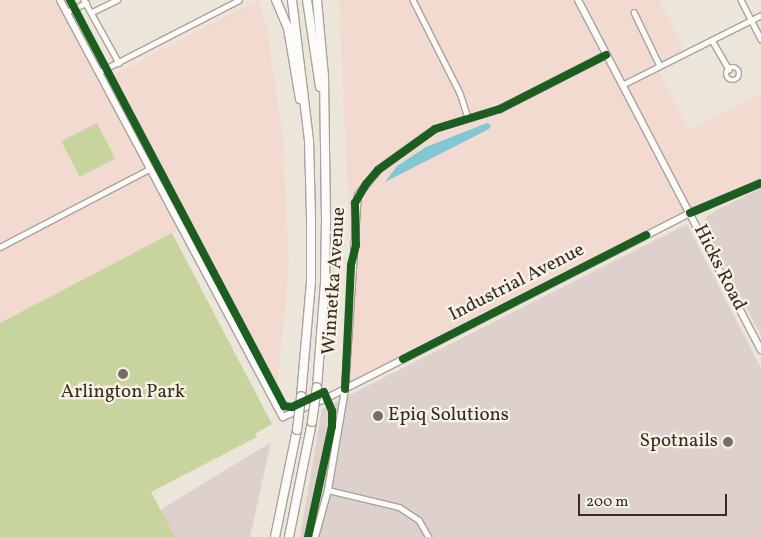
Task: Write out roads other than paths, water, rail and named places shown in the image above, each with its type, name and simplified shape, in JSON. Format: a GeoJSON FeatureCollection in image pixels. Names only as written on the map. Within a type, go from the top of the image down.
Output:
{"type":"FeatureCollection","features":[{"type":"Feature","properties":{"kind":"highway"},"geometry":{"type":"LineString","coordinates":[[276,0],[288,28],[302,118],[309,140]]}},
{"type":"Feature","properties":{"kind":"highway"},"geometry":{"type":"LineString","coordinates":[[274,537],[297,430],[311,282],[309,140],[292,0]]}},
{"type":"Feature","properties":{"kind":"highway"},"geometry":{"type":"LineString","coordinates":[[307,0],[322,107]]}},
{"type":"Feature","properties":{"kind":"highway"},"geometry":{"type":"LineString","coordinates":[[289,537],[312,422],[317,387],[325,283],[322,107],[324,76],[317,0]]}},
{"type":"Feature","properties":{"kind":"main road"},"geometry":{"type":"LineString","coordinates":[[60,0],[149,169]]}},
{"type":"Feature","properties":{"kind":"main road"},"geometry":{"type":"LineString","coordinates":[[578,0],[622,85]]}},
{"type":"Feature","properties":{"kind":"main road","name":"Winnetka Avenue"},"geometry":{"type":"LineString","coordinates":[[315,537],[328,490],[345,388],[358,195],[378,170],[419,139],[468,117],[500,109],[606,55]]}},
{"type":"Feature","properties":{"kind":"main road","name":"Hicks Road"},"geometry":{"type":"LineString","coordinates":[[622,85],[761,350]]}},
{"type":"Feature","properties":{"kind":"main road","name":"Industrial Avenue"},"geometry":{"type":"LineString","coordinates":[[149,169],[283,417],[345,388],[690,213],[761,183]]}},
{"type":"Feature","properties":{"kind":"street"},"geometry":{"type":"LineString","coordinates":[[92,12],[117,0]]}},
{"type":"Feature","properties":{"kind":"street"},"geometry":{"type":"LineString","coordinates":[[99,72],[238,0]]}},
{"type":"Feature","properties":{"kind":"street"},"geometry":{"type":"LineString","coordinates":[[413,0],[460,93],[468,117]]}},
{"type":"Feature","properties":{"kind":"street"},"geometry":{"type":"LineString","coordinates":[[741,0],[761,39]]}},
{"type":"Feature","properties":{"kind":"street"},"geometry":{"type":"LineString","coordinates":[[66,12],[85,2],[119,63]]}},
{"type":"Feature","properties":{"kind":"street"},"geometry":{"type":"LineString","coordinates":[[634,12],[660,66]]}},
{"type":"Feature","properties":{"kind":"street"},"geometry":{"type":"LineString","coordinates":[[622,85],[761,15]]}},
{"type":"Feature","properties":{"kind":"street"},"geometry":{"type":"LineString","coordinates":[[712,40],[729,69]]}},
{"type":"Feature","properties":{"kind":"street"},"geometry":{"type":"LineString","coordinates":[[0,247],[149,169]]}},
{"type":"Feature","properties":{"kind":"street"},"geometry":{"type":"LineString","coordinates":[[328,490],[399,507],[418,520],[429,537]]}},
{"type":"Feature","properties":{"kind":"water"},"geometry":{"type":"Polygon","coordinates":[[[487,123],[491,125],[489,129],[385,182],[397,166],[426,147],[487,123]]]}},
{"type":"Feature","properties":{"kind":"place","name":"Arlington Park"},"geometry":{"type":"Point","coordinates":[123,374]}},
{"type":"Feature","properties":{"kind":"place","name":"Epiq Solutions"},"geometry":{"type":"Point","coordinates":[378,416]}},
{"type":"Feature","properties":{"kind":"place","name":"Spotnails"},"geometry":{"type":"Point","coordinates":[728,442]}}]}
